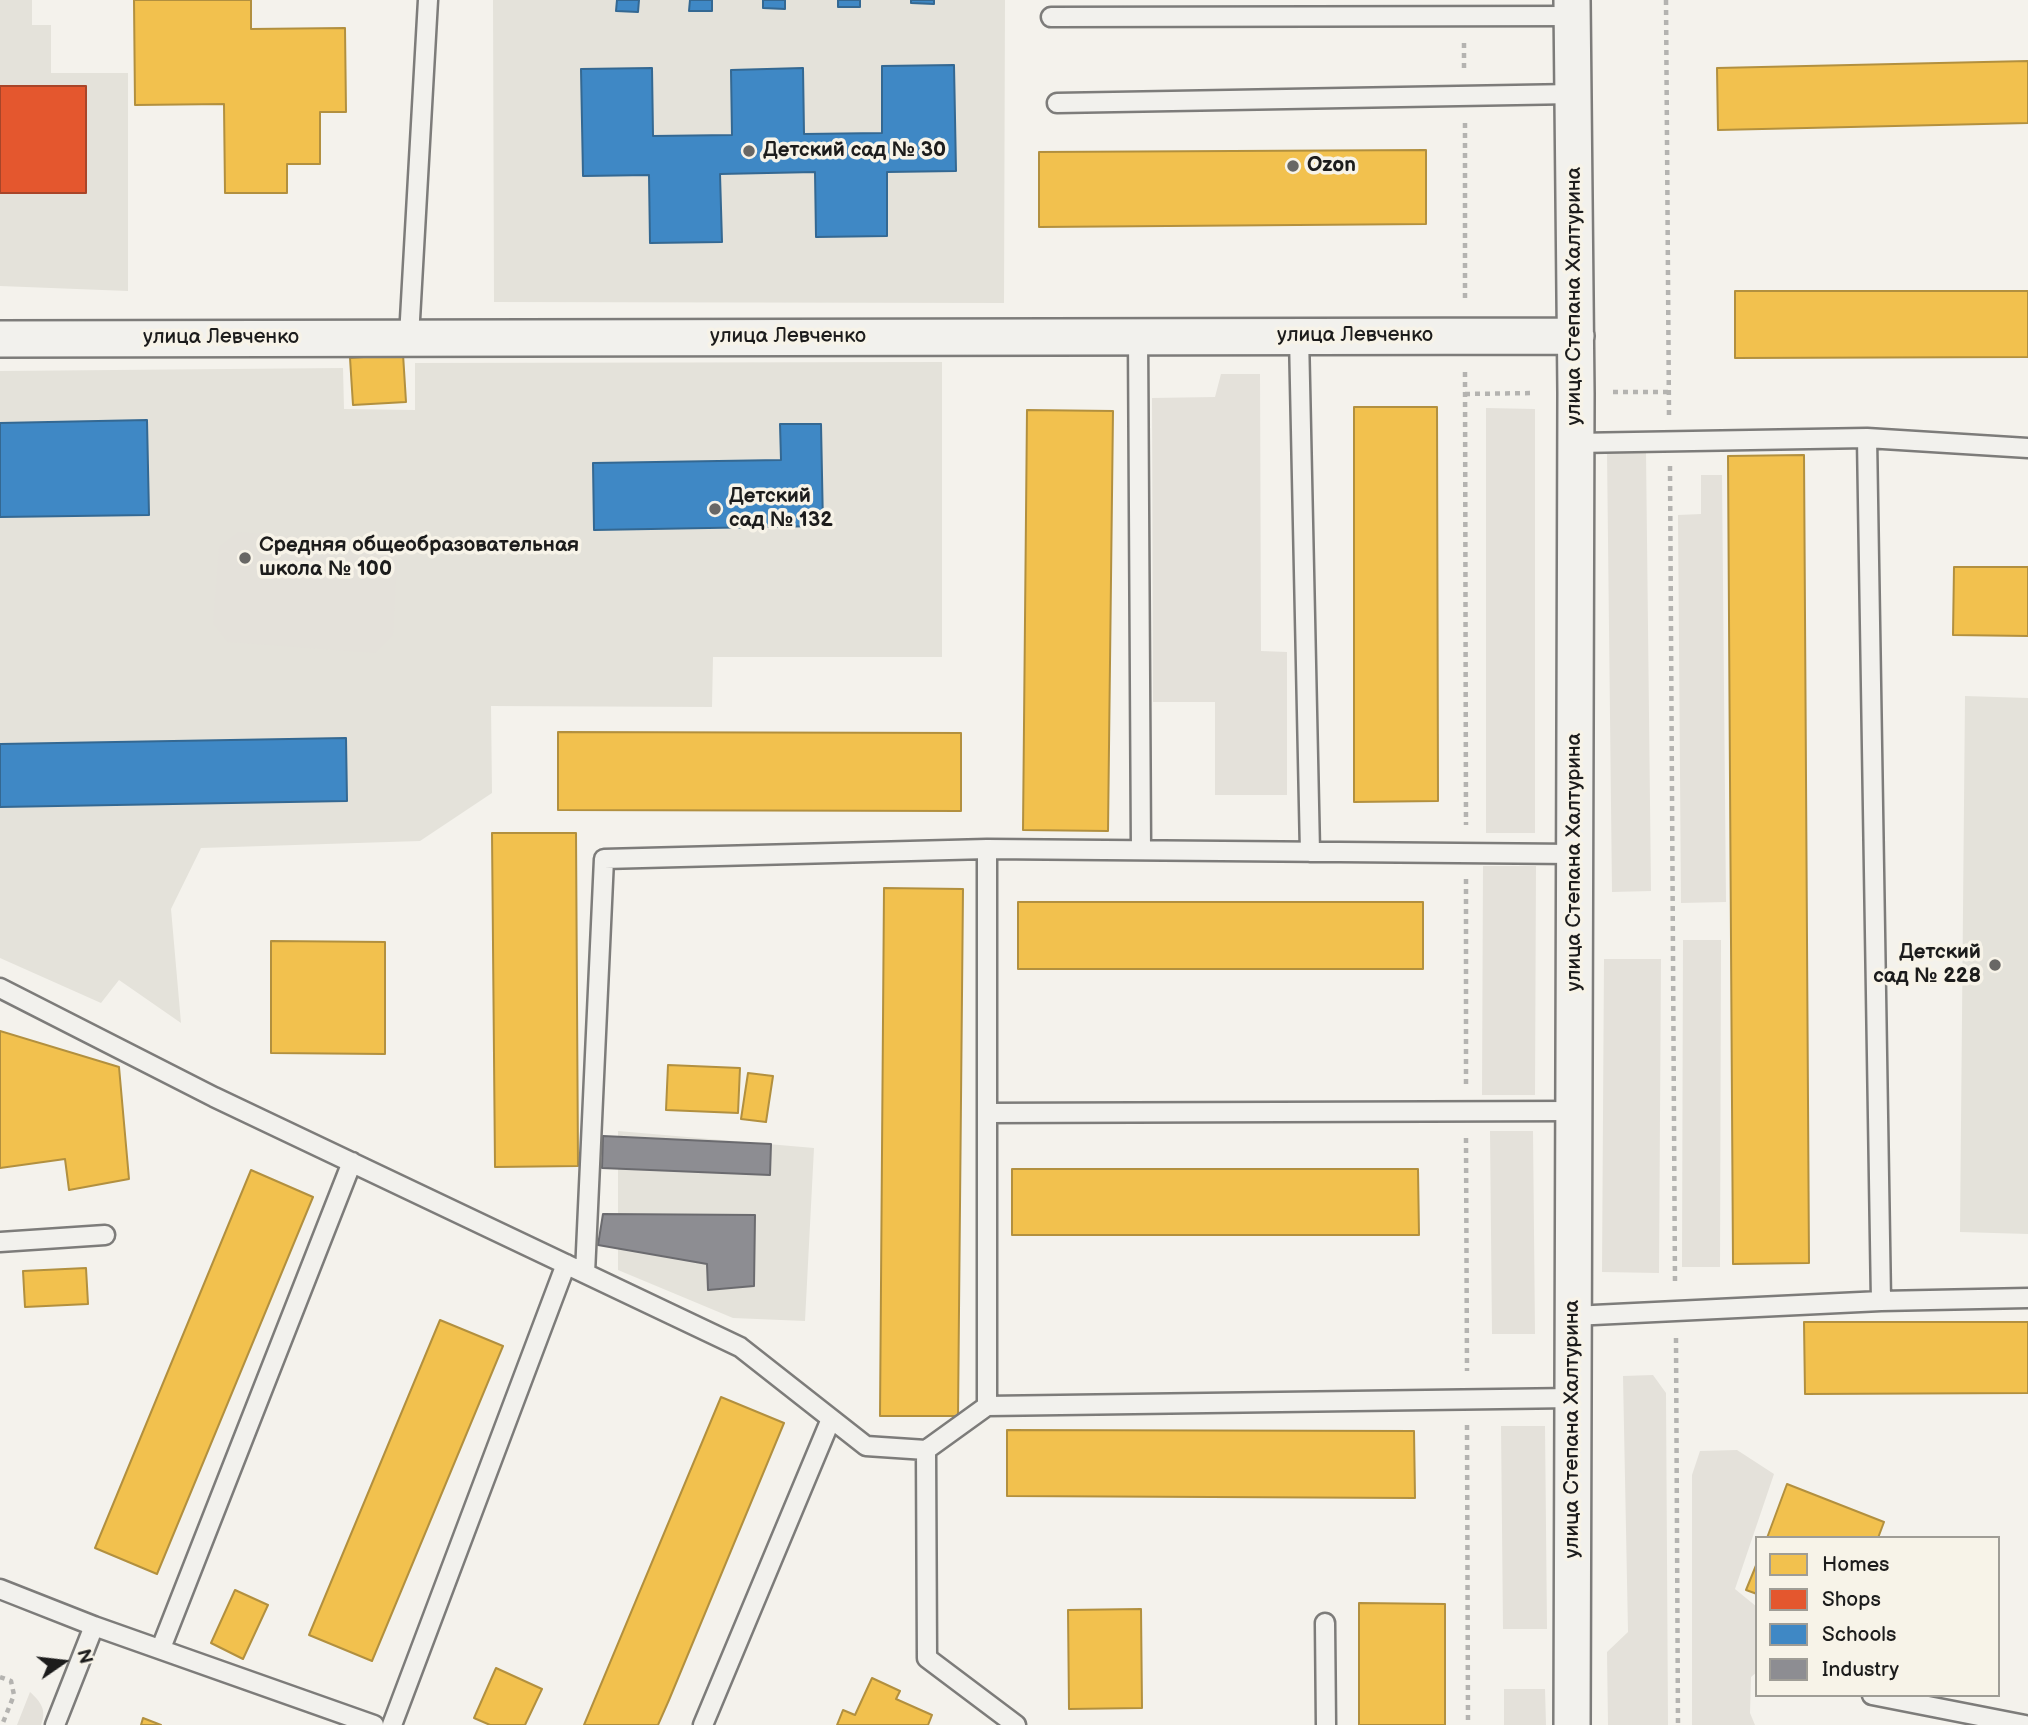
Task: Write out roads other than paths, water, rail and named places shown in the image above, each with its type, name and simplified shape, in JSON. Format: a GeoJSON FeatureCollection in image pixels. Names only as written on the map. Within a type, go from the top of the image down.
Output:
{"type":"FeatureCollection","features":[{"type":"Feature","properties":{"kind":"street","name":"улица Степана Халтурина"},"geometry":{"type":"LineString","coordinates":[[1572,1725],[1576,443],[1573,8]]}},
{"type":"Feature","properties":{"kind":"street","name":"улица Левченко"},"geometry":{"type":"LineString","coordinates":[[0,339],[1576,336]]}},
{"type":"Feature","properties":{"kind":"lane"},"geometry":{"type":"LineString","coordinates":[[409,337],[428,0]]}},
{"type":"Feature","properties":{"kind":"lane"},"geometry":{"type":"LineString","coordinates":[[1051,17],[1573,8]]}},
{"type":"Feature","properties":{"kind":"lane"},"geometry":{"type":"LineString","coordinates":[[1057,103],[1573,94]]}},
{"type":"Feature","properties":{"kind":"lane"},"geometry":{"type":"LineString","coordinates":[[1138,336],[1141,850]]}},
{"type":"Feature","properties":{"kind":"lane"},"geometry":{"type":"LineString","coordinates":[[1299,336],[1310,852]]}},
{"type":"Feature","properties":{"kind":"lane"},"geometry":{"type":"LineString","coordinates":[[1867,438],[1881,1301]]}},
{"type":"Feature","properties":{"kind":"lane"},"geometry":{"type":"LineString","coordinates":[[1576,443],[1867,438],[2028,448]]}},
{"type":"Feature","properties":{"kind":"lane"},"geometry":{"type":"LineString","coordinates":[[987,849],[987,1406]]}},
{"type":"Feature","properties":{"kind":"lane"},"geometry":{"type":"LineString","coordinates":[[585,1273],[604,859],[987,849],[1575,854]]}},
{"type":"Feature","properties":{"kind":"lane"},"geometry":{"type":"LineString","coordinates":[[0,988],[214,1097],[740,1347],[866,1446],[926,1450],[987,1406],[1573,1398]]}},
{"type":"Feature","properties":{"kind":"lane"},"geometry":{"type":"LineString","coordinates":[[987,1113],[1574,1111]]}},
{"type":"Feature","properties":{"kind":"lane"},"geometry":{"type":"LineString","coordinates":[[161,1648],[352,1163]]}},
{"type":"Feature","properties":{"kind":"lane"},"geometry":{"type":"LineString","coordinates":[[0,1242],[105,1236]]}},
{"type":"Feature","properties":{"kind":"lane"},"geometry":{"type":"LineString","coordinates":[[392,1725],[566,1264]]}},
{"type":"Feature","properties":{"kind":"lane"},"geometry":{"type":"LineString","coordinates":[[1573,1316],[1881,1301],[2028,1298]]}},
{"type":"Feature","properties":{"kind":"lane"},"geometry":{"type":"LineString","coordinates":[[703,1725],[831,1419]]}},
{"type":"Feature","properties":{"kind":"lane"},"geometry":{"type":"LineString","coordinates":[[926,1450],[927,1658],[1016,1725]]}},
{"type":"Feature","properties":{"kind":"lane"},"geometry":{"type":"LineString","coordinates":[[0,1589],[94,1626],[374,1725]]}},
{"type":"Feature","properties":{"kind":"lane"},"geometry":{"type":"LineString","coordinates":[[1325,1623],[1326,1725]]}},
{"type":"Feature","properties":{"kind":"lane"},"geometry":{"type":"LineString","coordinates":[[55,1725],[94,1626]]}},
{"type":"Feature","properties":{"kind":"lane"},"geometry":{"type":"LineString","coordinates":[[1882,1697],[2027,1725]]}},
{"type":"Feature","properties":{"kind":"place","name":"Детский сад № 30"},"geometry":{"type":"Point","coordinates":[749,151]}},
{"type":"Feature","properties":{"kind":"place","name":"Ozon"},"geometry":{"type":"Point","coordinates":[1293,166]}},
{"type":"Feature","properties":{"kind":"place","name":"Детский сад № 132"},"geometry":{"type":"Point","coordinates":[715,509]}},
{"type":"Feature","properties":{"kind":"place","name":"Средняя общеобразовательная школа № 100"},"geometry":{"type":"Point","coordinates":[245,558]}},
{"type":"Feature","properties":{"kind":"place","name":"Детский сад № 228"},"geometry":{"type":"Point","coordinates":[1995,965]}}]}
